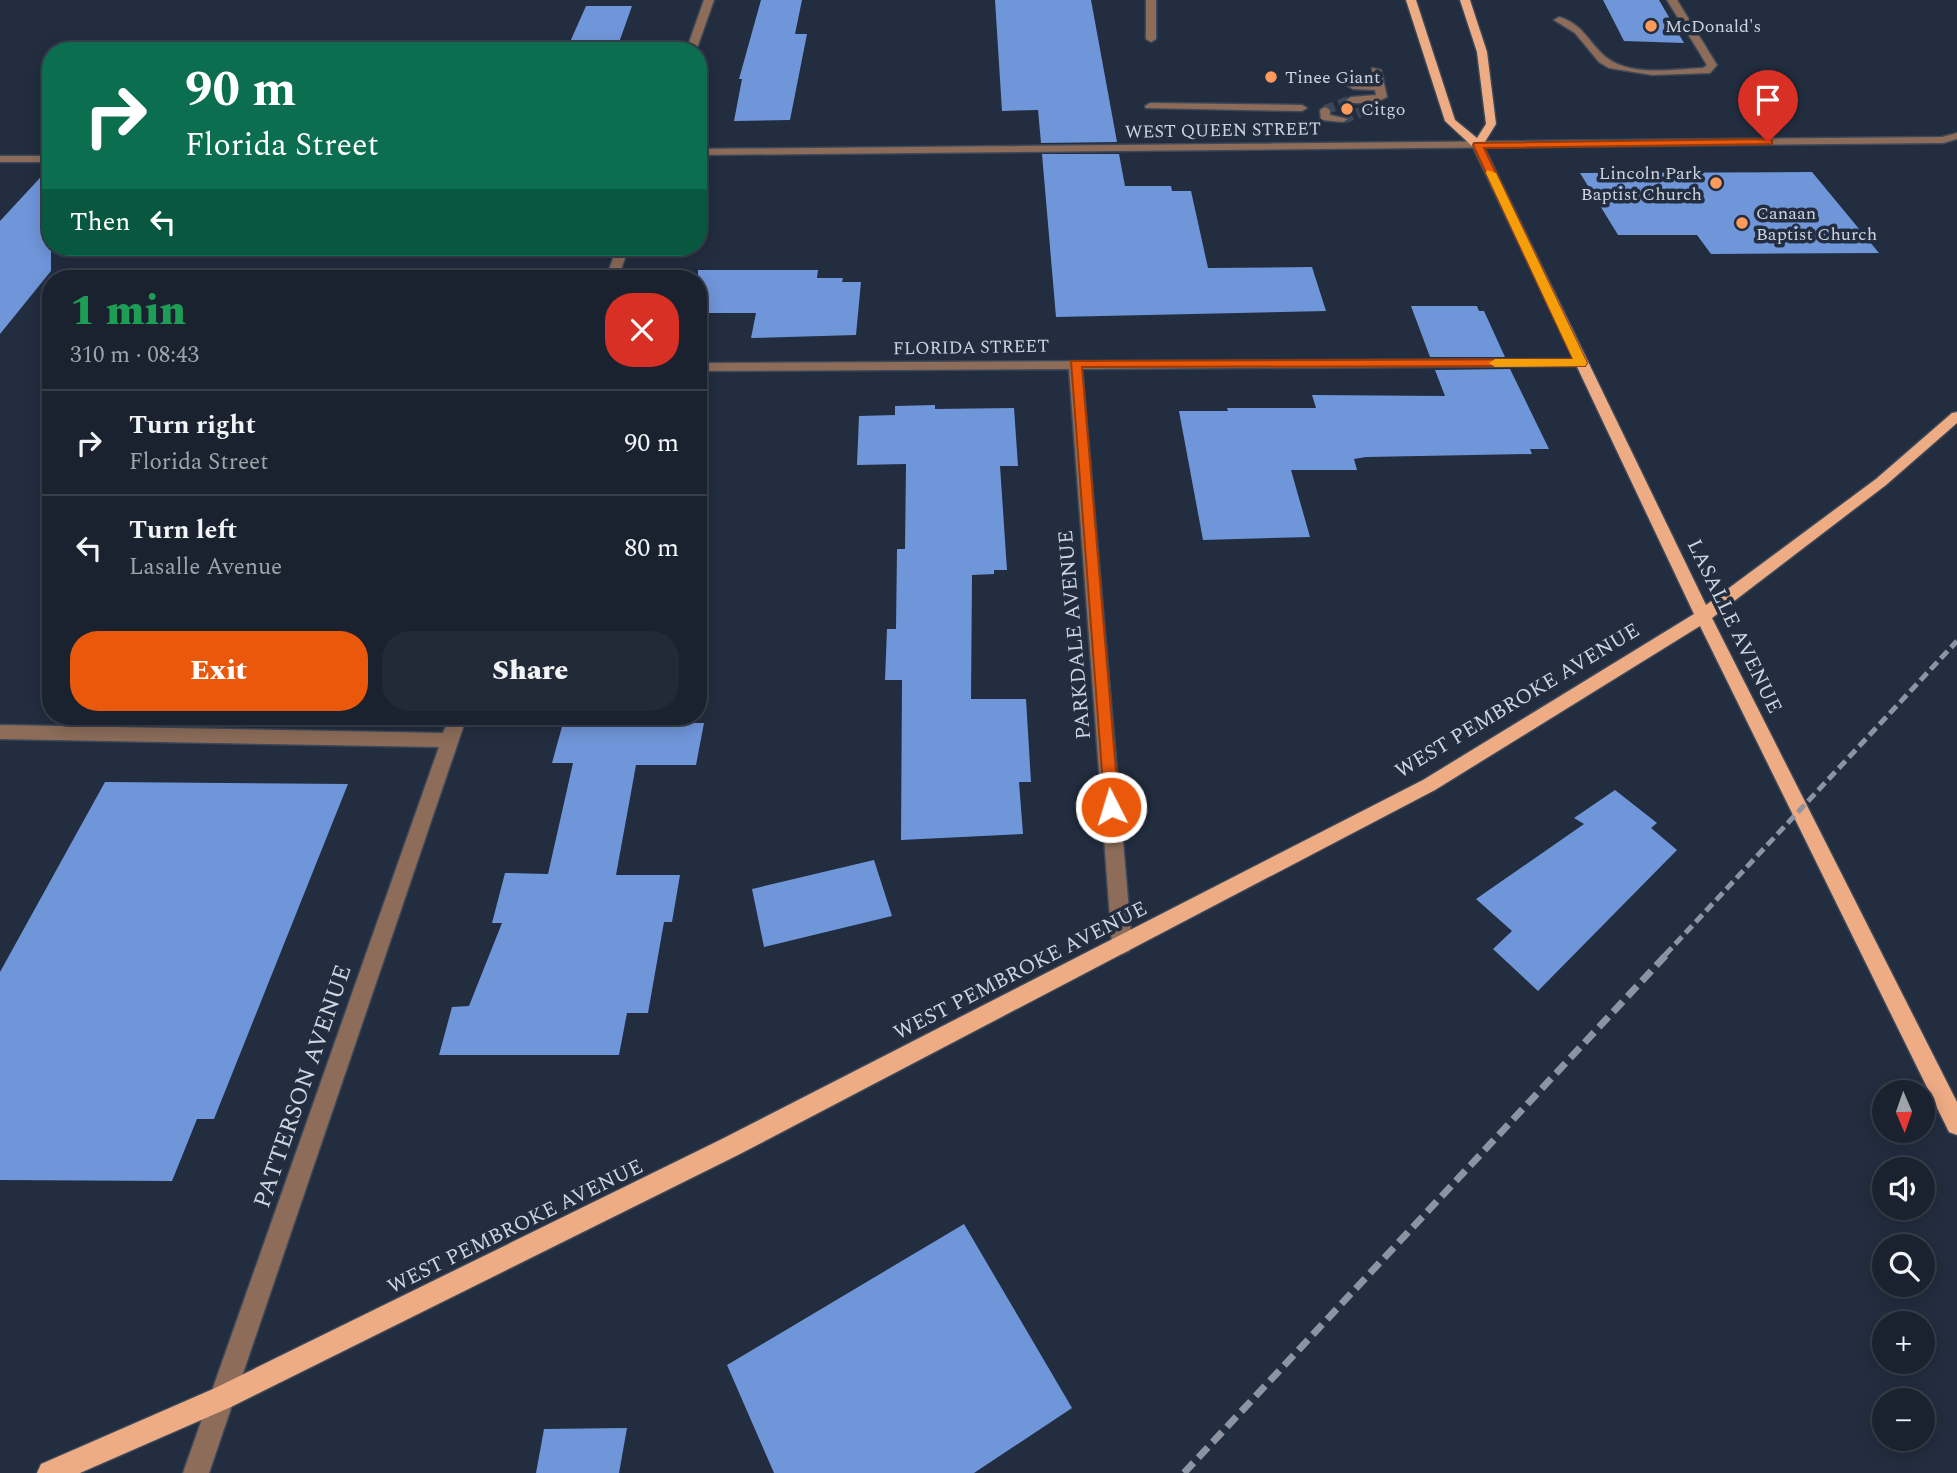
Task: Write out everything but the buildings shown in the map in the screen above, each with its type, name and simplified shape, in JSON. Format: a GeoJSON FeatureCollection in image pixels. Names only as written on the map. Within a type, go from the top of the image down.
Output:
{"type":"FeatureCollection","features":[{"type":"Feature","properties":{"kind":"main road","name":"LASALLE AVENUE"},"geometry":{"type":"LineString","coordinates":[[1411,0],[1450,121],[1478,145],[1703,616],[1957,1125]]}},
{"type":"Feature","properties":{"kind":"main road"},"geometry":{"type":"LineString","coordinates":[[1465,0],[1482,52],[1492,124],[1478,145]]}},
{"type":"Feature","properties":{"kind":"main road","name":"WEST PEMBROKE AVENUE"},"geometry":{"type":"LineString","coordinates":[[50,1473],[222,1398],[730,1147],[1429,785],[1703,616],[1881,482],[1957,416]]}},
{"type":"Feature","properties":{"kind":"street"},"geometry":{"type":"LineString","coordinates":[[694,42],[709,0]]}},
{"type":"Feature","properties":{"kind":"street"},"geometry":{"type":"LineString","coordinates":[[1151,0],[1151,39]]}},
{"type":"Feature","properties":{"kind":"street"},"geometry":{"type":"LineString","coordinates":[[1559,20],[1572,23],[1604,61],[1628,71],[1706,71],[1712,65],[1672,0]]}},
{"type":"Feature","properties":{"kind":"street"},"geometry":{"type":"LineString","coordinates":[[1351,100],[1370,104],[1381,97],[1376,70]]}},
{"type":"Feature","properties":{"kind":"street"},"geometry":{"type":"LineString","coordinates":[[1353,86],[1380,87]]}},
{"type":"Feature","properties":{"kind":"street"},"geometry":{"type":"LineString","coordinates":[[1150,106],[1302,108]]}},
{"type":"Feature","properties":{"kind":"street"},"geometry":{"type":"LineString","coordinates":[[1322,116],[1343,119]]}},
{"type":"Feature","properties":{"kind":"street","name":"WEST QUEEN STREET"},"geometry":{"type":"LineString","coordinates":[[707,152],[1943,140],[1957,136]]}},
{"type":"Feature","properties":{"kind":"street"},"geometry":{"type":"LineString","coordinates":[[2,162],[42,160]]}},
{"type":"Feature","properties":{"kind":"street","name":"FLORIDA STREET"},"geometry":{"type":"LineString","coordinates":[[707,367],[1581,363]]}},
{"type":"Feature","properties":{"kind":"street","name":"PARKDALE AVENUE"},"geometry":{"type":"LineString","coordinates":[[1075,364],[1122,945]]}},
{"type":"Feature","properties":{"kind":"street","name":"PATTERSON AVENUE"},"geometry":{"type":"LineString","coordinates":[[196,1473],[455,725]]}},
{"type":"Feature","properties":{"kind":"street"},"geometry":{"type":"LineString","coordinates":[[0,732],[450,740]]}},
{"type":"Feature","properties":{"kind":"tunnel"},"geometry":{"type":"LineString","coordinates":[[1325,110],[1351,100]]}},
{"type":"Feature","properties":{"kind":"tunnel"},"geometry":{"type":"LineString","coordinates":[[1343,119],[1369,109]]}},
{"type":"Feature","properties":{"kind":"railway"},"geometry":{"type":"LineString","coordinates":[[1665,955],[1957,641]]}},
{"type":"Feature","properties":{"kind":"railway"},"geometry":{"type":"LineString","coordinates":[[1184,1473],[1667,954]]}},
{"type":"Feature","properties":{"kind":"slow traffic"},"geometry":{"type":"LineString","coordinates":[[1491,173],[1581,363],[1495,363]]}},
{"type":"Feature","properties":{"kind":"place","name":"McDonald's"},"geometry":{"type":"Point","coordinates":[1651,26]}},
{"type":"Feature","properties":{"kind":"place","name":"Tinee Giant"},"geometry":{"type":"Point","coordinates":[1271,77]}},
{"type":"Feature","properties":{"kind":"place","name":"Citgo"},"geometry":{"type":"Point","coordinates":[1347,109]}},
{"type":"Feature","properties":{"kind":"place","name":"Lincoln Park Baptist Church"},"geometry":{"type":"Point","coordinates":[1716,183]}},
{"type":"Feature","properties":{"kind":"place","name":"Canaan Baptist Church"},"geometry":{"type":"Point","coordinates":[1742,223]}},
{"type":"Feature","properties":{"kind":"route"},"geometry":{"type":"LineString","coordinates":[[1111,807],[1075,364],[1581,363],[1478,145],[1768,142]]}}]}
